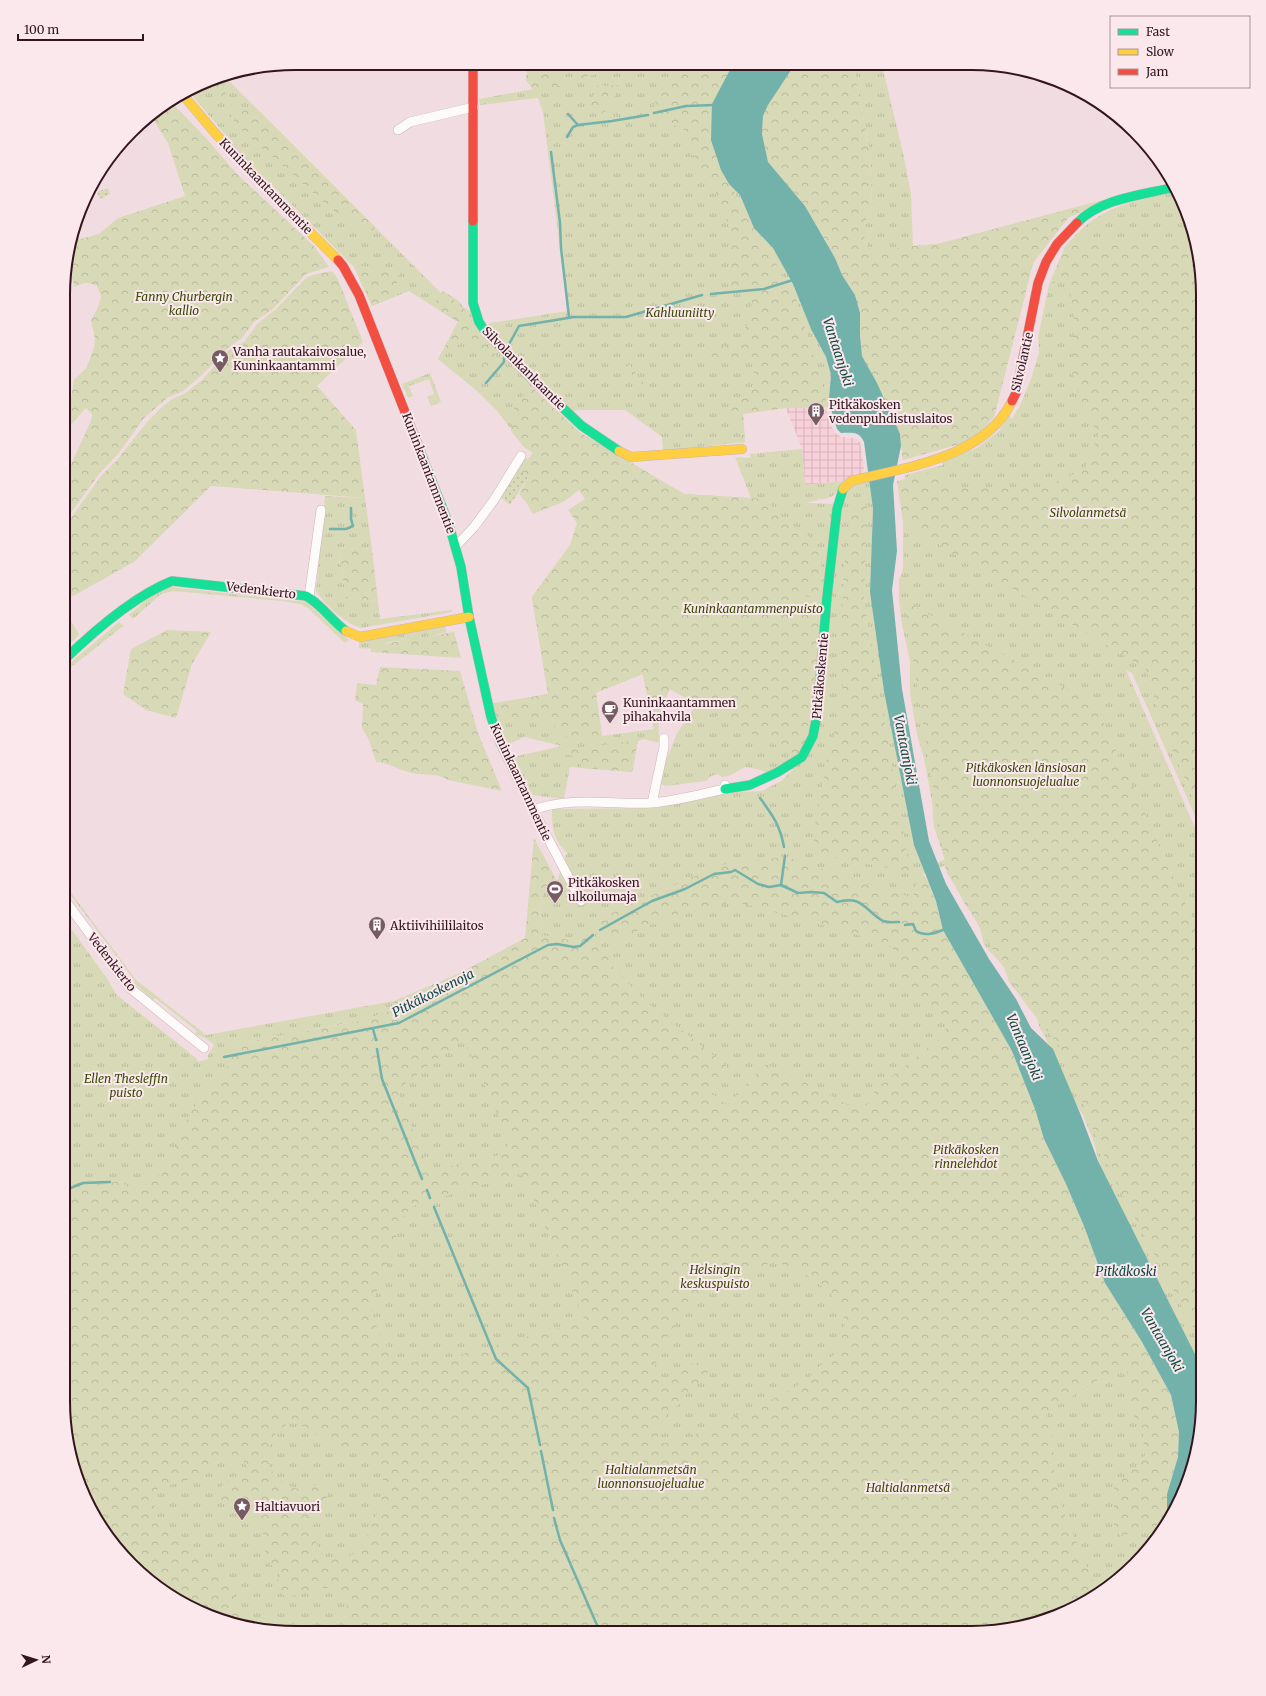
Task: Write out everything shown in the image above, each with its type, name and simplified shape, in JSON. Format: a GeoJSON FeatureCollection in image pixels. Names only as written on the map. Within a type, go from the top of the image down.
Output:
{"type":"FeatureCollection","features":[{"type":"Feature","properties":{"kind":"street","name":"Silvolankankaantie"},"geometry":{"type":"LineString","coordinates":[[473,70],[473,303],[474,310],[485,332],[582,426],[615,449],[631,457],[742,449]]}},
{"type":"Feature","properties":{"kind":"street","name":"Kuninkaantammentie"},"geometry":{"type":"LineString","coordinates":[[186,98],[215,133],[276,198],[336,258],[359,295],[456,546],[490,717],[500,742],[533,810],[581,901]]}},
{"type":"Feature","properties":{"kind":"street"},"geometry":{"type":"LineString","coordinates":[[398,130],[410,122],[474,107]]}},
{"type":"Feature","properties":{"kind":"street","name":"Silvolantie"},"geometry":{"type":"LineString","coordinates":[[837,509],[843,489],[848,484],[864,477],[937,459],[976,443],[989,433],[1006,414],[1016,393],[1038,284],[1046,262],[1057,244],[1082,218],[1100,207],[1124,198],[1169,188]]}},
{"type":"Feature","properties":{"kind":"street"},"geometry":{"type":"LineString","coordinates":[[456,546],[474,528],[494,500],[520,454]]}},
{"type":"Feature","properties":{"kind":"street","name":"Pitkäkoskentie"},"geometry":{"type":"LineString","coordinates":[[533,810],[544,805],[561,803],[652,803],[725,786],[750,785],[778,772],[802,757],[813,736],[817,715],[827,597],[837,509]]}},
{"type":"Feature","properties":{"kind":"street"},"geometry":{"type":"LineString","coordinates":[[309,597],[321,510]]}},
{"type":"Feature","properties":{"kind":"street","name":"Vedenkierto"},"geometry":{"type":"LineString","coordinates":[[70,654],[90,636],[154,588],[172,581],[287,593],[309,597],[344,631],[360,637],[469,617]]}},
{"type":"Feature","properties":{"kind":"street"},"geometry":{"type":"LineString","coordinates":[[652,803],[664,748],[664,738]]}},
{"type":"Feature","properties":{"kind":"street","name":"Vedenkierto"},"geometry":{"type":"LineString","coordinates":[[70,907],[130,988],[204,1048]]}},
{"type":"Feature","properties":{"kind":"shaded area"},"geometry":{"type":"Polygon","coordinates":[[[825,407],[834,432],[841,437],[854,438],[860,442],[864,465],[863,474],[844,481],[805,485],[802,449],[786,408],[825,407]]]}},
{"type":"Feature","properties":{"kind":"green space","name":"Kahluuniitty"},"geometry":{"type":"Polygon","coordinates":[[[527,70],[730,70],[712,104],[729,184],[740,195],[754,228],[773,248],[793,284],[811,329],[826,357],[831,375],[829,398],[831,409],[825,407],[786,408],[743,414],[745,442],[663,451],[662,437],[625,410],[576,410],[572,412],[486,327],[490,323],[568,311],[543,113],[538,98],[480,105],[479,99],[533,89],[526,80],[527,70]]]}},
{"type":"Feature","properties":{"kind":"green space"},"geometry":{"type":"Polygon","coordinates":[[[527,70],[555,70],[563,85],[535,92],[526,80],[527,70]]]}},
{"type":"Feature","properties":{"kind":"green space"},"geometry":{"type":"Polygon","coordinates":[[[572,70],[619,70],[588,76],[582,79],[572,70]]]}},
{"type":"Feature","properties":{"kind":"green space"},"geometry":{"type":"Polygon","coordinates":[[[677,70],[730,70],[712,104],[711,140],[721,170],[795,296],[826,396],[825,407],[786,408],[743,414],[745,442],[742,443],[737,422],[729,406],[755,387],[753,361],[714,361],[705,354],[706,348],[742,343],[752,303],[747,287],[728,288],[732,233],[713,185],[696,168],[683,128],[658,122],[655,106],[656,93],[662,85],[671,80],[677,70]]]}},
{"type":"Feature","properties":{"kind":"green space"},"geometry":{"type":"Polygon","coordinates":[[[790,70],[854,70],[870,152],[872,206],[862,230],[870,253],[913,246],[937,244],[1110,198],[1068,218],[1033,263],[994,417],[974,440],[903,460],[900,434],[877,383],[862,356],[860,313],[855,295],[842,275],[835,258],[805,206],[768,162],[762,134],[763,116],[768,105],[790,70]]]}},
{"type":"Feature","properties":{"kind":"green space"},"geometry":{"type":"Polygon","coordinates":[[[854,70],[883,70],[904,157],[911,195],[913,246],[937,244],[1068,218],[1053,233],[1033,263],[994,417],[903,460],[900,434],[862,230],[872,206],[870,152],[854,70]]]}},
{"type":"Feature","properties":{"kind":"green space","name":"Haltialanmetsä"},"geometry":{"type":"Polygon","coordinates":[[[228,80],[477,329],[467,313],[443,291],[459,301],[463,307],[470,311],[534,389],[579,432],[684,494],[751,498],[735,457],[751,458],[750,454],[802,449],[805,485],[844,481],[832,496],[807,503],[841,504],[847,487],[869,481],[873,509],[870,592],[923,867],[944,860],[946,865],[923,874],[929,883],[943,930],[962,964],[1105,1283],[1168,1509],[1149,1538],[1130,1560],[1108,1579],[1083,1596],[1043,1614],[1015,1622],[986,1626],[280,1626],[251,1622],[223,1614],[196,1603],[170,1588],[136,1560],[117,1538],[100,1513],[82,1473],[74,1445],[70,1416],[70,927],[106,977],[117,995],[196,1058],[198,1062],[208,1059],[208,1055],[214,1045],[207,1039],[195,1034],[197,1031],[155,998],[153,1000],[133,982],[135,981],[70,894],[70,891],[136,980],[206,1035],[394,1001],[391,1010],[364,1020],[232,1045],[331,1050],[542,935],[540,907],[543,894],[557,881],[567,853],[562,848],[554,833],[552,809],[656,808],[737,792],[762,791],[781,781],[794,769],[766,772],[745,767],[729,776],[722,777],[718,774],[711,776],[706,781],[666,786],[660,784],[659,779],[677,733],[697,704],[670,689],[660,715],[660,743],[644,739],[638,741],[632,772],[570,767],[564,799],[532,795],[513,757],[562,746],[524,737],[509,744],[505,740],[490,704],[548,694],[532,597],[570,545],[593,491],[524,447],[499,413],[477,391],[438,359],[458,322],[409,291],[372,306],[354,267],[245,158],[192,95],[209,87],[228,80]],[[643,674],[596,692],[602,736],[654,729],[643,674]]]}},
{"type":"Feature","properties":{"kind":"green space"},"geometry":{"type":"Polygon","coordinates":[[[223,82],[227,100],[235,107],[257,109],[375,227],[371,233],[333,210],[237,126],[214,85],[223,82]]]}},
{"type":"Feature","properties":{"kind":"green space"},"geometry":{"type":"Polygon","coordinates":[[[599,83],[605,86],[618,85],[614,99],[610,106],[599,115],[590,112],[588,106],[599,83]]]}},
{"type":"Feature","properties":{"kind":"green space","name":"Fanny Churbergin kallio"},"geometry":{"type":"Polygon","coordinates":[[[174,105],[205,137],[238,175],[314,246],[329,267],[306,274],[273,309],[254,322],[242,338],[228,348],[204,373],[183,391],[167,398],[144,418],[118,454],[99,474],[70,514],[70,466],[91,421],[92,414],[86,408],[70,426],[70,406],[74,380],[87,367],[94,347],[95,339],[91,321],[99,305],[101,296],[97,286],[86,283],[75,287],[71,275],[74,251],[77,240],[99,234],[118,218],[185,196],[168,143],[154,120],[174,105]]]}},
{"type":"Feature","properties":{"kind":"green space"},"geometry":{"type":"Polygon","coordinates":[[[108,188],[110,194],[100,199],[97,192],[108,188]]]}},
{"type":"Feature","properties":{"kind":"green space"},"geometry":{"type":"Polygon","coordinates":[[[1171,193],[1184,223],[1192,251],[1196,280],[1196,373],[1164,732],[1196,803],[1196,818],[1132,673],[1126,670],[1196,830],[1196,1362],[1100,1168],[1094,1142],[1083,1115],[1068,1091],[1056,1058],[1040,1028],[1036,1016],[1009,982],[1004,967],[984,945],[980,928],[975,917],[964,903],[949,872],[934,827],[932,801],[924,758],[917,735],[910,693],[910,661],[902,625],[899,600],[899,579],[903,570],[903,523],[911,527],[905,475],[943,465],[942,461],[977,448],[999,431],[1009,414],[1012,419],[1021,403],[1031,379],[1039,352],[1038,337],[1049,285],[1057,281],[1076,237],[1075,236],[1086,225],[1110,210],[1135,201],[1171,193]]]}},
{"type":"Feature","properties":{"kind":"green space","name":"Silvolanmetsä"},"geometry":{"type":"Polygon","coordinates":[[[1075,236],[1087,243],[1093,244],[1136,241],[1154,243],[1189,239],[1192,251],[1196,280],[1196,803],[1164,732],[1146,669],[903,523],[897,481],[932,472],[960,487],[1042,488],[1085,469],[1099,434],[1081,404],[1072,371],[1074,320],[1068,276],[1049,285],[1065,246],[1075,236]]]}},
{"type":"Feature","properties":{"kind":"green space"},"geometry":{"type":"Polygon","coordinates":[[[362,266],[400,269],[394,297],[372,306],[354,267],[362,266]]]}},
{"type":"Feature","properties":{"kind":"green space"},"geometry":{"type":"Polygon","coordinates":[[[332,271],[338,279],[363,342],[317,386],[356,430],[365,498],[211,486],[134,562],[70,597],[70,519],[102,475],[117,460],[147,422],[160,409],[172,399],[184,394],[201,381],[229,350],[244,342],[257,324],[275,310],[306,278],[312,275],[332,271]]]}},
{"type":"Feature","properties":{"kind":"green space"},"geometry":{"type":"Polygon","coordinates":[[[443,291],[468,313],[485,343],[502,363],[499,372],[489,374],[484,370],[482,353],[468,343],[463,342],[438,359],[458,322],[433,306],[443,291]]]}},
{"type":"Feature","properties":{"kind":"green space"},"geometry":{"type":"Polygon","coordinates":[[[629,364],[651,393],[643,389],[640,382],[627,375],[626,366],[629,364]]]}},
{"type":"Feature","properties":{"kind":"green space"},"geometry":{"type":"Polygon","coordinates":[[[430,373],[441,402],[431,406],[427,397],[434,394],[429,379],[409,386],[413,396],[408,398],[402,384],[430,373]]]}},
{"type":"Feature","properties":{"kind":"green space","name":"Kuninkaantammenpuisto"},"geometry":{"type":"Polygon","coordinates":[[[533,388],[579,432],[684,494],[766,499],[782,520],[796,527],[811,538],[819,551],[825,587],[824,592],[812,597],[805,595],[796,600],[802,610],[812,608],[824,613],[812,730],[798,755],[738,727],[670,689],[663,702],[657,730],[654,729],[643,674],[596,693],[602,736],[574,741],[547,721],[533,719],[496,723],[490,704],[548,694],[532,597],[570,545],[577,523],[568,510],[585,499],[579,490],[563,502],[533,514],[519,494],[528,478],[516,468],[533,453],[524,447],[511,431],[515,402],[533,388]]]}},
{"type":"Feature","properties":{"kind":"green space"},"geometry":{"type":"Polygon","coordinates":[[[516,468],[528,478],[510,505],[499,496],[516,468]]]}},
{"type":"Feature","properties":{"kind":"green space"},"geometry":{"type":"Polygon","coordinates":[[[325,496],[365,498],[372,550],[338,547],[346,598],[378,601],[380,619],[452,610],[452,612],[361,628],[341,618],[316,591],[325,496]]]}},
{"type":"Feature","properties":{"kind":"green space"},"geometry":{"type":"Polygon","coordinates":[[[851,504],[867,505],[864,601],[910,872],[814,854],[814,829],[826,766],[843,698],[841,641],[844,568],[851,504]]]}},
{"type":"Feature","properties":{"kind":"green space"},"geometry":{"type":"Polygon","coordinates":[[[338,547],[372,550],[378,601],[346,598],[338,547]]]}},
{"type":"Feature","properties":{"kind":"green space"},"geometry":{"type":"Polygon","coordinates":[[[170,587],[306,602],[349,640],[345,643],[308,608],[300,604],[282,601],[173,591],[161,594],[133,619],[129,615],[155,593],[170,587]]]}},
{"type":"Feature","properties":{"kind":"green space","name":"Pitkäkosken länsiosan luonnonsuojelualue"},"geometry":{"type":"Polygon","coordinates":[[[904,601],[1095,704],[1196,927],[1196,1333],[1112,1175],[1060,1047],[1025,1003],[946,871],[904,601]]]}},
{"type":"Feature","properties":{"kind":"green space"},"geometry":{"type":"Polygon","coordinates":[[[70,620],[79,634],[72,642],[70,641],[70,620]]]}},
{"type":"Feature","properties":{"kind":"green space"},"geometry":{"type":"Polygon","coordinates":[[[119,622],[123,626],[70,668],[70,663],[119,622]]]}},
{"type":"Feature","properties":{"kind":"green space"},"geometry":{"type":"Polygon","coordinates":[[[445,626],[446,632],[423,639],[390,642],[377,649],[359,648],[359,642],[445,626]]]}},
{"type":"Feature","properties":{"kind":"green space"},"geometry":{"type":"Polygon","coordinates":[[[167,630],[211,632],[192,664],[176,718],[146,710],[123,694],[131,649],[167,630]]]}},
{"type":"Feature","properties":{"kind":"green space"},"geometry":{"type":"Polygon","coordinates":[[[454,632],[461,658],[371,652],[371,646],[454,632]]]}},
{"type":"Feature","properties":{"kind":"green space"},"geometry":{"type":"Polygon","coordinates":[[[380,667],[460,671],[478,733],[502,791],[448,780],[435,775],[412,773],[376,762],[369,740],[362,728],[363,704],[355,700],[357,683],[376,685],[380,667]]]}},
{"type":"Feature","properties":{"kind":"green space"},"geometry":{"type":"Polygon","coordinates":[[[638,740],[632,772],[581,768],[580,757],[566,755],[565,751],[638,740]]]}},
{"type":"Feature","properties":{"kind":"green space","name":"Haltialanmetsä"},"geometry":{"type":"Polygon","coordinates":[[[534,838],[557,881],[543,894],[540,907],[542,935],[569,940],[593,933],[613,967],[645,1001],[733,1071],[711,1093],[727,1105],[766,1064],[823,1091],[862,1113],[876,1089],[942,1037],[947,1027],[943,1018],[899,974],[901,962],[892,947],[869,938],[745,904],[730,902],[699,911],[669,916],[624,937],[608,939],[596,919],[620,910],[719,865],[786,857],[913,898],[915,885],[925,878],[936,901],[943,930],[1012,1051],[1035,1109],[1044,1139],[1084,1226],[1105,1283],[1142,1342],[1171,1395],[1179,1432],[1178,1457],[1167,1494],[1168,1510],[1154,1531],[1152,1526],[1146,1523],[1121,1538],[1114,1526],[1114,1487],[1139,1464],[1145,1455],[1142,1428],[1130,1411],[1128,1402],[1130,1382],[1126,1368],[1101,1378],[1046,1413],[1053,1439],[1054,1474],[1062,1508],[1096,1588],[1057,1609],[1015,1622],[986,1626],[348,1626],[350,1619],[349,1610],[340,1595],[331,1589],[319,1588],[294,1597],[284,1595],[278,1591],[274,1583],[279,1579],[280,1575],[268,1559],[263,1539],[263,1530],[251,1512],[256,1504],[254,1499],[212,1504],[218,1491],[226,1482],[249,1470],[243,1460],[234,1458],[222,1460],[207,1471],[186,1481],[154,1491],[155,1505],[157,1516],[163,1527],[174,1536],[193,1547],[212,1572],[235,1591],[237,1614],[250,1622],[223,1614],[196,1603],[170,1588],[158,1579],[136,1560],[108,1526],[87,1487],[74,1445],[70,1416],[70,1196],[90,1187],[119,1181],[135,1191],[155,1179],[161,1172],[177,1144],[192,1109],[227,1069],[232,1045],[364,1020],[391,1010],[394,1001],[460,973],[525,938],[534,838]],[[458,1043],[402,1086],[400,1090],[400,1098],[430,1171],[499,1155],[506,1149],[509,1138],[466,1045],[458,1043]],[[517,1174],[414,1206],[401,1218],[392,1255],[371,1305],[378,1332],[394,1357],[404,1363],[441,1360],[585,1321],[524,1177],[517,1174]],[[772,1263],[743,1271],[727,1278],[699,1297],[681,1315],[661,1346],[654,1370],[658,1378],[665,1380],[674,1379],[678,1377],[687,1367],[695,1363],[705,1363],[708,1368],[707,1376],[687,1392],[680,1403],[664,1418],[659,1426],[657,1442],[674,1442],[685,1439],[774,1399],[809,1378],[821,1365],[834,1355],[840,1343],[845,1323],[840,1306],[827,1291],[802,1272],[788,1266],[772,1263]],[[291,1423],[280,1429],[272,1440],[268,1452],[269,1465],[278,1478],[288,1485],[298,1489],[308,1488],[319,1482],[328,1483],[329,1490],[327,1496],[313,1521],[312,1530],[315,1540],[320,1550],[327,1558],[350,1556],[359,1549],[375,1519],[383,1486],[381,1471],[373,1460],[364,1453],[331,1444],[303,1426],[291,1423]]]}},
{"type":"Feature","properties":{"kind":"water","name":"Pitkäkoski"},"geometry":{"type":"Polygon","coordinates":[[[730,70],[791,70],[768,105],[763,116],[762,134],[768,162],[805,206],[835,258],[842,275],[855,295],[860,313],[862,356],[877,383],[900,434],[901,446],[893,485],[897,551],[892,590],[902,689],[929,841],[946,884],[989,959],[1016,999],[1031,1028],[1053,1049],[1098,1161],[1196,1356],[1196,1416],[1192,1445],[1179,1487],[1168,1510],[1167,1494],[1178,1457],[1179,1432],[1171,1395],[1142,1342],[1105,1283],[1084,1226],[1044,1139],[1035,1109],[1012,1051],[943,930],[936,901],[914,845],[884,691],[870,592],[873,509],[864,442],[857,434],[841,433],[837,429],[829,398],[831,375],[826,357],[811,329],[793,284],[773,248],[754,228],[740,195],[729,184],[721,170],[711,140],[712,104],[730,70]]]}},
{"type":"Feature","properties":{"kind":"waterway"},"geometry":{"type":"LineString","coordinates":[[654,113],[686,106],[715,105]]}},
{"type":"Feature","properties":{"kind":"waterway"},"geometry":{"type":"LineString","coordinates":[[568,114],[578,125],[648,115]]}},
{"type":"Feature","properties":{"kind":"waterway"},"geometry":{"type":"LineString","coordinates":[[567,137],[573,127],[578,125]]}},
{"type":"Feature","properties":{"kind":"waterway"},"geometry":{"type":"LineString","coordinates":[[551,152],[560,223],[561,248],[569,317]]}},
{"type":"Feature","properties":{"kind":"waterway"},"geometry":{"type":"LineString","coordinates":[[711,294],[764,289],[793,280]]}},
{"type":"Feature","properties":{"kind":"waterway"},"geometry":{"type":"LineString","coordinates":[[507,348],[519,326],[574,317],[626,317],[702,295]]}},
{"type":"Feature","properties":{"kind":"waterway"},"geometry":{"type":"LineString","coordinates":[[486,383],[504,362],[504,358]]}},
{"type":"Feature","properties":{"kind":"waterway"},"geometry":{"type":"LineString","coordinates":[[330,529],[346,529],[353,526],[351,519],[351,508]]}},
{"type":"Feature","properties":{"kind":"waterway"},"geometry":{"type":"LineString","coordinates":[[760,798],[775,821],[784,847]]}},
{"type":"Feature","properties":{"kind":"waterway"},"geometry":{"type":"LineString","coordinates":[[781,885],[785,856]]}},
{"type":"Feature","properties":{"kind":"waterway","name":"Pitkäkoskenoja"},"geometry":{"type":"LineString","coordinates":[[600,930],[652,901],[685,889],[714,874],[731,872],[735,870],[758,884],[769,887],[781,885],[798,893],[824,893],[837,902],[852,900],[863,905],[883,921],[899,922]]}},
{"type":"Feature","properties":{"kind":"waterway","name":"Pitkäkoskenoja"},"geometry":{"type":"LineString","coordinates":[[905,925],[913,924],[916,931],[923,934],[934,933],[945,929]]}},
{"type":"Feature","properties":{"kind":"waterway","name":"Pitkäkoskenoja"},"geometry":{"type":"LineString","coordinates":[[224,1057],[399,1023],[548,945],[557,944],[574,947],[580,946],[593,935]]}},
{"type":"Feature","properties":{"kind":"waterway"},"geometry":{"type":"LineString","coordinates":[[373,1029],[376,1040]]}},
{"type":"Feature","properties":{"kind":"waterway"},"geometry":{"type":"LineString","coordinates":[[377,1049],[382,1079],[422,1179]]}},
{"type":"Feature","properties":{"kind":"waterway"},"geometry":{"type":"LineString","coordinates":[[70,1188],[83,1183],[110,1182]]}},
{"type":"Feature","properties":{"kind":"waterway"},"geometry":{"type":"LineString","coordinates":[[427,1190],[430,1198]]}},
{"type":"Feature","properties":{"kind":"waterway"},"geometry":{"type":"LineString","coordinates":[[434,1207],[496,1359],[528,1388],[540,1445]]}},
{"type":"Feature","properties":{"kind":"waterway"},"geometry":{"type":"LineString","coordinates":[[541,1451],[553,1510]]}},
{"type":"Feature","properties":{"kind":"waterway"},"geometry":{"type":"LineString","coordinates":[[554,1518],[560,1540],[597,1626]]}},
{"type":"Feature","properties":{"kind":"traffic: fast"},"geometry":{"type":"LineString","coordinates":[[1077,223],[1098,208],[1110,203],[1136,195],[1169,188]]}},
{"type":"Feature","properties":{"kind":"traffic: fast"},"geometry":{"type":"LineString","coordinates":[[473,221],[473,303],[479,322],[485,331],[533,380],[582,426],[619,451]]}},
{"type":"Feature","properties":{"kind":"traffic: fast"},"geometry":{"type":"LineString","coordinates":[[416,440],[449,525],[461,567],[469,617],[491,717],[500,742],[533,810]]}},
{"type":"Feature","properties":{"kind":"traffic: fast"},"geometry":{"type":"LineString","coordinates":[[725,789],[750,785],[778,772],[802,757],[813,736],[817,715],[827,597],[837,509],[843,489]]}},
{"type":"Feature","properties":{"kind":"traffic: fast"},"geometry":{"type":"LineString","coordinates":[[70,654],[115,615],[143,596],[172,581],[306,596],[317,603],[346,631]]}},
{"type":"Feature","properties":{"kind":"traffic: slow"},"geometry":{"type":"LineString","coordinates":[[186,98],[215,133],[276,198],[338,260]]}},
{"type":"Feature","properties":{"kind":"traffic: slow"},"geometry":{"type":"LineString","coordinates":[[843,489],[851,481],[919,465],[964,448],[983,436],[1000,420],[1012,401]]}},
{"type":"Feature","properties":{"kind":"traffic: slow"},"geometry":{"type":"LineString","coordinates":[[619,451],[631,457],[742,449]]}},
{"type":"Feature","properties":{"kind":"traffic: slow"},"geometry":{"type":"LineString","coordinates":[[346,631],[360,637],[469,617]]}},
{"type":"Feature","properties":{"kind":"traffic: jam"},"geometry":{"type":"LineString","coordinates":[[473,70],[473,221]]}},
{"type":"Feature","properties":{"kind":"traffic: jam"},"geometry":{"type":"LineString","coordinates":[[1012,401],[1016,393],[1038,283],[1046,262],[1057,244],[1077,223]]}},
{"type":"Feature","properties":{"kind":"traffic: jam"},"geometry":{"type":"LineString","coordinates":[[338,260],[343,266],[359,295],[416,440]]}},
{"type":"Feature","properties":{"kind":"place","name":"Vanha rautakaivosalue, Kuninkaantammi"},"geometry":{"type":"Point","coordinates":[220,373]}},
{"type":"Feature","properties":{"kind":"place","name":"Pitkäkosken vedenpuhdistuslaitos"},"geometry":{"type":"Point","coordinates":[816,426]}},
{"type":"Feature","properties":{"kind":"place","name":"Kuninkaantammen pihakahvila"},"geometry":{"type":"Point","coordinates":[610,724]}},
{"type":"Feature","properties":{"kind":"place","name":"Pitkäkosken ulkoilumaja"},"geometry":{"type":"Point","coordinates":[555,904]}},
{"type":"Feature","properties":{"kind":"place","name":"Aktiivihiililaitos"},"geometry":{"type":"Point","coordinates":[377,940]}},
{"type":"Feature","properties":{"kind":"place","name":"Haltiavuori"},"geometry":{"type":"Point","coordinates":[242,1521]}},
{"type":"Feature","properties":{"kind":"water label","name":"Vantaanjoki"},"geometry":{"type":"Point","coordinates":[838,352]}},
{"type":"Feature","properties":{"kind":"water label","name":"Vantaanjoki"},"geometry":{"type":"Point","coordinates":[905,750]}},
{"type":"Feature","properties":{"kind":"water label","name":"Vantaanjoki"},"geometry":{"type":"Point","coordinates":[1024,1047]}},
{"type":"Feature","properties":{"kind":"water label","name":"Vantaanjoki"},"geometry":{"type":"Point","coordinates":[1162,1340]}},
{"type":"Feature","properties":{"kind":"park label","name":"Ellen Thesleffin puisto"},"geometry":{"type":"Point","coordinates":[126,1085]}},
{"type":"Feature","properties":{"kind":"park label","name":"Pitkäkosken rinnelehdot"},"geometry":{"type":"Point","coordinates":[966,1156]}},
{"type":"Feature","properties":{"kind":"park label","name":"Helsingin keskuspuisto"},"geometry":{"type":"Point","coordinates":[715,1276]}},
{"type":"Feature","properties":{"kind":"park label","name":"Haltialanmetsän luonnonsuojelualue"},"geometry":{"type":"Point","coordinates":[651,1476]}}]}
